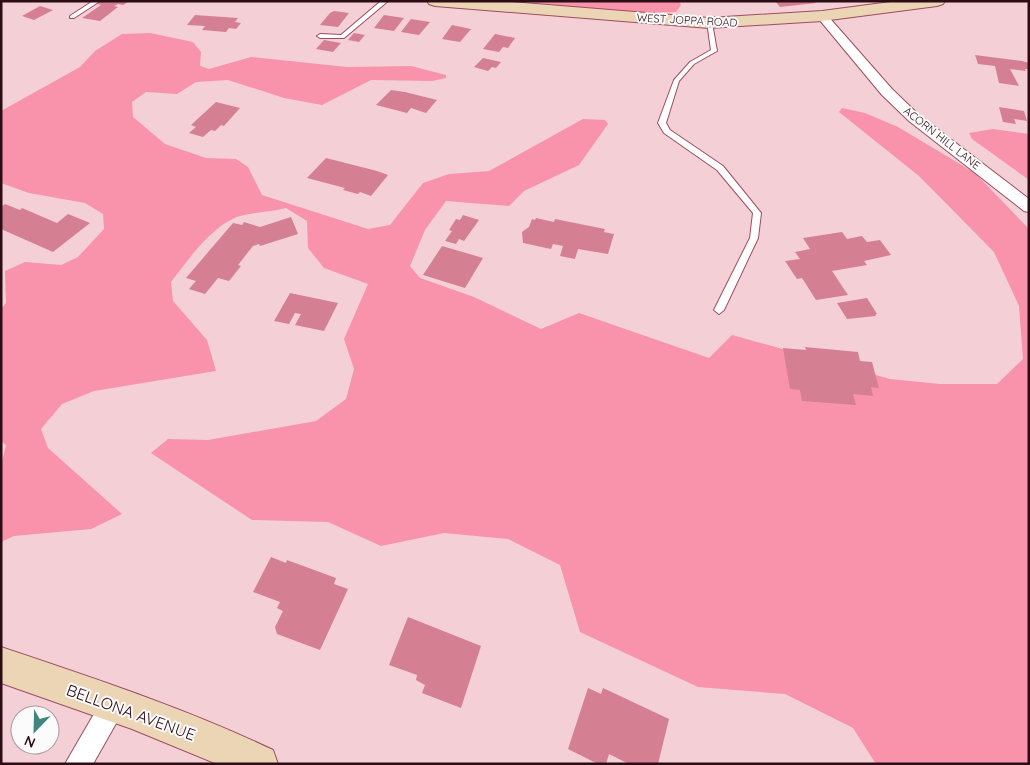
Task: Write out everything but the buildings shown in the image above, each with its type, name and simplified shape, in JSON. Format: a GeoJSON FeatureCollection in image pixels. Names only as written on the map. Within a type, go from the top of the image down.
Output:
{"type":"FeatureCollection","features":[{"type":"Feature","properties":{"kind":"street","name":"WEST JOPPA ROAD"},"geometry":{"type":"LineString","coordinates":[[435,1],[708,22],[762,22],[937,1]]}},
{"type":"Feature","properties":{"kind":"street","name":"ACORN HILL LANE"},"geometry":{"type":"LineString","coordinates":[[822,16],[887,92],[914,118],[1029,207]]}},
{"type":"Feature","properties":{"kind":"street","name":"BELLONA AVENUE"},"geometry":{"type":"LineString","coordinates":[[1,665],[114,704],[230,749],[259,764]]}},
{"type":"Feature","properties":{"kind":"street"},"geometry":{"type":"LineString","coordinates":[[78,764],[114,704]]}},
{"type":"Feature","properties":{"kind":"lane"},"geometry":{"type":"LineString","coordinates":[[72,17],[97,1]]}},
{"type":"Feature","properties":{"kind":"lane"},"geometry":{"type":"LineString","coordinates":[[320,36],[342,38],[385,1]]}},
{"type":"Feature","properties":{"kind":"lane"},"geometry":{"type":"LineString","coordinates":[[708,22],[714,51],[692,63],[676,82],[662,123],[666,132],[720,168],[758,214],[754,238],[719,310]]}},
{"type":"Feature","properties":{"kind":"shaded area"},"geometry":{"type":"Polygon","coordinates":[[[519,1],[679,1],[681,5],[676,12],[633,13],[519,1]]]}},
{"type":"Feature","properties":{"kind":"shaded area"},"geometry":{"type":"Polygon","coordinates":[[[150,33],[193,42],[201,52],[200,66],[209,69],[251,57],[347,67],[411,66],[446,75],[446,78],[432,81],[371,80],[322,105],[284,98],[228,80],[196,82],[177,94],[146,92],[132,102],[133,117],[165,144],[206,158],[236,159],[248,167],[262,195],[368,229],[390,225],[423,183],[449,174],[489,171],[583,119],[605,120],[608,124],[579,165],[524,191],[509,206],[446,201],[425,230],[410,266],[420,278],[474,297],[541,329],[579,313],[709,358],[732,335],[890,379],[940,384],[997,384],[1023,359],[1019,306],[994,252],[919,176],[839,112],[842,108],[865,113],[898,127],[975,173],[1029,229],[1029,764],[876,764],[853,728],[785,694],[698,687],[580,632],[560,565],[508,539],[444,533],[381,546],[328,522],[252,520],[151,453],[168,439],[208,440],[316,421],[346,399],[354,369],[344,339],[368,284],[324,268],[308,248],[307,221],[286,208],[240,216],[230,220],[202,244],[171,282],[173,301],[207,340],[216,371],[94,391],[62,404],[41,429],[48,448],[122,514],[91,529],[14,536],[1,542],[1,466],[6,445],[1,441],[1,309],[6,303],[5,271],[25,262],[61,265],[78,257],[104,229],[103,214],[85,203],[29,193],[1,183],[1,111],[80,67],[95,51],[122,34],[150,33]]]}},
{"type":"Feature","properties":{"kind":"shaded area"},"geometry":{"type":"Polygon","coordinates":[[[993,129],[1029,134],[1029,180],[972,139],[969,133],[993,129]]]}}]}
